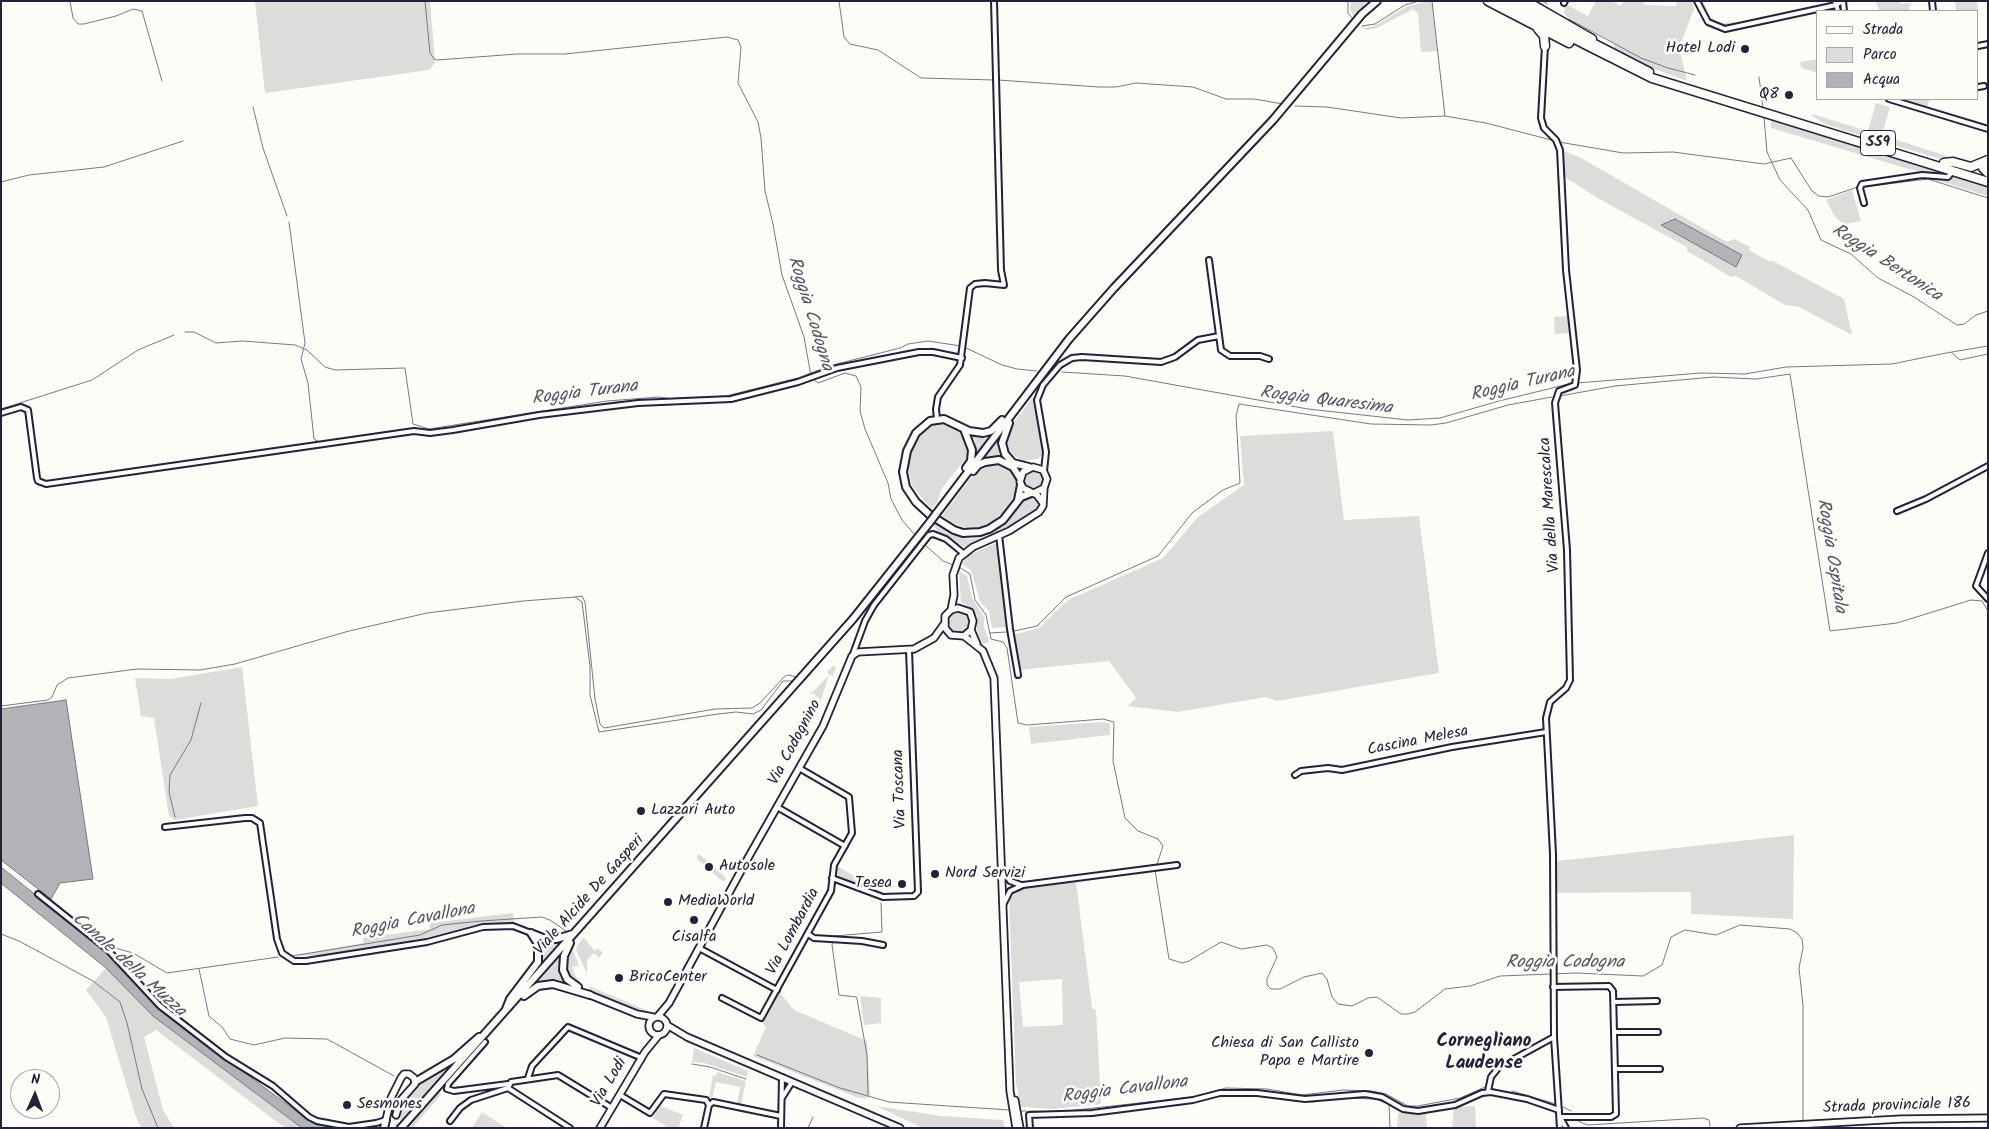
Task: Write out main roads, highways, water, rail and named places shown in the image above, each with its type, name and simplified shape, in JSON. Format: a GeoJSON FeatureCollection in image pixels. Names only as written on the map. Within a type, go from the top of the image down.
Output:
{"type":"FeatureCollection","features":[{"type":"Feature","properties":{"kind":"highway"},"geometry":{"type":"LineString","coordinates":[[1488,1],[1536,28],[1606,57]]}},
{"type":"Feature","properties":{"kind":"highway","name":"SS9"},"geometry":{"type":"LineString","coordinates":[[1499,1],[1606,57],[1652,78],[1988,177]]}},
{"type":"Feature","properties":{"kind":"highway","name":"SS9"},"geometry":{"type":"LineString","coordinates":[[1511,1],[1650,73],[1757,109]]}},
{"type":"Feature","properties":{"kind":"highway"},"geometry":{"type":"LineString","coordinates":[[1526,1],[1586,35],[1602,49]]}},
{"type":"Feature","properties":{"kind":"highway"},"geometry":{"type":"LineString","coordinates":[[1536,28],[1544,36],[1545,46],[1558,38]]}},
{"type":"Feature","properties":{"kind":"highway","name":"SS9"},"geometry":{"type":"LineString","coordinates":[[1769,112],[1988,182]]}},
{"type":"Feature","properties":{"kind":"highway"},"geometry":{"type":"LineString","coordinates":[[1944,163],[1952,162],[1971,167],[1988,160]]}},
{"type":"Feature","properties":{"kind":"highway"},"geometry":{"type":"LineString","coordinates":[[1988,160],[1983,168],[1988,173]]}},
{"type":"Feature","properties":{"kind":"main road"},"geometry":{"type":"LineString","coordinates":[[961,481],[1063,347],[1103,299],[1273,120],[1371,1]]}},
{"type":"Feature","properties":{"kind":"main road"},"geometry":{"type":"LineString","coordinates":[[1362,14],[1377,1]]}},
{"type":"Feature","properties":{"kind":"main road"},"geometry":{"type":"LineString","coordinates":[[1019,404],[1011,408],[991,431],[975,433],[950,421],[937,419],[923,425],[906,451],[903,472],[904,481],[916,502],[930,515],[954,530],[972,533],[989,529],[999,523],[1018,500],[1044,488]]}},
{"type":"Feature","properties":{"kind":"main road"},"geometry":{"type":"LineString","coordinates":[[934,638],[944,624],[945,616],[951,610],[954,595],[954,570],[956,562],[963,553],[999,536],[1037,514],[1043,504],[1044,488],[1047,479],[1045,473],[1040,468],[1019,466],[1008,459],[1002,443],[1006,429],[1019,404]]}},
{"type":"Feature","properties":{"kind":"main road"},"geometry":{"type":"LineString","coordinates":[[961,481],[971,461],[972,450],[963,428]]}},
{"type":"Feature","properties":{"kind":"main road"},"geometry":{"type":"LineString","coordinates":[[961,481],[970,476],[978,465],[999,460],[1013,467],[1021,482],[1043,504]]}},
{"type":"Feature","properties":{"kind":"main road"},"geometry":{"type":"LineString","coordinates":[[1018,500],[1023,472],[1031,467]]}},
{"type":"Feature","properties":{"kind":"main road","name":"Viale Alcide De Gasperi"},"geometry":{"type":"LineString","coordinates":[[401,1128],[853,619],[925,534],[930,522],[961,481]]}},
{"type":"Feature","properties":{"kind":"main road"},"geometry":{"type":"LineString","coordinates":[[954,595],[962,608],[972,616],[971,630],[988,661],[994,678],[1010,1091],[1016,1128]]}},
{"type":"Feature","properties":{"kind":"main road"},"geometry":{"type":"LineString","coordinates":[[951,610],[962,608]]}},
{"type":"Feature","properties":{"kind":"main road"},"geometry":{"type":"LineString","coordinates":[[944,624],[951,635]]}},
{"type":"Feature","properties":{"kind":"main road"},"geometry":{"type":"LineString","coordinates":[[964,636],[971,630]]}},
{"type":"Feature","properties":{"kind":"main road"},"geometry":{"type":"LineString","coordinates":[[934,638],[951,635],[964,636],[977,644]]}},
{"type":"Feature","properties":{"kind":"main road","name":"Via Codognino"},"geometry":{"type":"LineString","coordinates":[[664,1028],[669,1004],[777,807],[824,726],[854,654],[909,650],[934,638]]}},
{"type":"Feature","properties":{"kind":"main road"},"geometry":{"type":"LineString","coordinates":[[582,926],[567,948],[562,966],[564,974],[571,983],[590,994]]}},
{"type":"Feature","properties":{"kind":"main road"},"geometry":{"type":"LineString","coordinates":[[507,1010],[510,999],[538,962],[538,944],[531,933],[543,938],[556,940],[576,932]]}},
{"type":"Feature","properties":{"kind":"main road"},"geometry":{"type":"LineString","coordinates":[[507,1010],[532,989],[545,984],[560,984],[590,994],[637,1014],[655,1017],[664,1028]]}},
{"type":"Feature","properties":{"kind":"main road","name":"Via Codognino"},"geometry":{"type":"LineString","coordinates":[[655,1017],[669,1004]]}},
{"type":"Feature","properties":{"kind":"main road"},"geometry":{"type":"LineString","coordinates":[[637,1014],[649,1029],[664,1028],[688,1037],[900,1128]]}},
{"type":"Feature","properties":{"kind":"main road","name":"Via Lodi"},"geometry":{"type":"LineString","coordinates":[[643,1055],[649,1029],[655,1017]]}},
{"type":"Feature","properties":{"kind":"main road","name":"Via Lodi"},"geometry":{"type":"LineString","coordinates":[[600,1128],[643,1055],[664,1028]]}},
{"type":"Feature","properties":{"kind":"main road"},"geometry":{"type":"LineString","coordinates":[[396,1115],[400,1101],[415,1082],[454,1059],[486,1032]]}},
{"type":"Feature","properties":{"kind":"main road"},"geometry":{"type":"LineString","coordinates":[[1010,1071],[1020,1128]]}},
{"type":"Feature","properties":{"kind":"main road"},"geometry":{"type":"LineString","coordinates":[[384,1128],[391,1098],[402,1076],[410,1074],[415,1082]]}},
{"type":"Feature","properties":{"kind":"main road","name":"Strada provinciale 186"},"geometry":{"type":"LineString","coordinates":[[1740,1128],[1901,1119],[1988,1118]]}},
{"type":"Feature","properties":{"kind":"water"},"geometry":{"type":"Polygon","coordinates":[[[1675,219],[1742,255],[1736,267],[1661,225],[1675,219]]]}},
{"type":"Feature","properties":{"kind":"water"},"geometry":{"type":"Polygon","coordinates":[[[66,700],[93,879],[60,883],[51,899],[1,860],[1,709],[66,700]]]}},
{"type":"Feature","properties":{"kind":"water"},"geometry":{"type":"Polygon","coordinates":[[[1,867],[105,951],[159,1009],[304,1117],[317,1123],[341,1128],[302,1128],[153,1016],[106,968],[1,883],[1,867]]]}},
{"type":"Feature","properties":{"kind":"waterway"},"geometry":{"type":"LineString","coordinates":[[70,1],[73,18],[78,24],[116,16],[133,9],[142,11],[162,81]]}},
{"type":"Feature","properties":{"kind":"waterway","name":"Roggia Codogna"},"geometry":{"type":"LineString","coordinates":[[425,1],[430,53],[437,60],[517,54],[565,54],[727,37],[738,40],[741,47],[738,83],[758,122],[765,191],[782,275],[804,337],[811,376]]}},
{"type":"Feature","properties":{"kind":"waterway"},"geometry":{"type":"LineString","coordinates":[[839,1],[844,37],[850,44],[878,50],[921,78],[994,80]]}},
{"type":"Feature","properties":{"kind":"waterway"},"geometry":{"type":"LineString","coordinates":[[1348,1],[1348,13],[1352,18]]}},
{"type":"Feature","properties":{"kind":"waterway"},"geometry":{"type":"LineString","coordinates":[[1362,26],[1375,24],[1405,5],[1419,1]]}},
{"type":"Feature","properties":{"kind":"waterway"},"geometry":{"type":"LineString","coordinates":[[1432,1],[1445,116]]}},
{"type":"Feature","properties":{"kind":"waterway"},"geometry":{"type":"LineString","coordinates":[[1543,1],[1547,4]]}},
{"type":"Feature","properties":{"kind":"waterway"},"geometry":{"type":"LineString","coordinates":[[1569,19],[1641,58],[1695,75]]}},
{"type":"Feature","properties":{"kind":"waterway","name":"Roggia Bertonica"},"geometry":{"type":"LineString","coordinates":[[1759,77],[1763,108]]}},
{"type":"Feature","properties":{"kind":"waterway"},"geometry":{"type":"LineString","coordinates":[[998,80],[1099,87],[1116,87],[1136,83],[1193,87],[1226,99],[1254,99],[1283,104]]}},
{"type":"Feature","properties":{"kind":"waterway"},"geometry":{"type":"LineString","coordinates":[[1295,106],[1327,107],[1401,118],[1445,116],[1486,123],[1555,141]]}},
{"type":"Feature","properties":{"kind":"waterway"},"geometry":{"type":"LineString","coordinates":[[253,107],[263,148],[287,216]]}},
{"type":"Feature","properties":{"kind":"waterway","name":"Roggia Bertonica"},"geometry":{"type":"LineString","coordinates":[[1764,117],[1767,152],[1780,180],[1808,210],[1821,240],[1851,254],[1878,278],[1914,297],[1957,325],[1964,324],[1976,315],[1988,311]]}},
{"type":"Feature","properties":{"kind":"waterway"},"geometry":{"type":"LineString","coordinates":[[1,182],[29,175],[104,167],[183,141]]}},
{"type":"Feature","properties":{"kind":"waterway"},"geometry":{"type":"LineString","coordinates":[[1559,142],[1623,153],[1673,152],[1764,164],[1791,158],[1812,191],[1819,196],[1828,197],[1858,187]]}},
{"type":"Feature","properties":{"kind":"waterway"},"geometry":{"type":"LineString","coordinates":[[1862,187],[1928,179],[1988,198]]}},
{"type":"Feature","properties":{"kind":"waterway"},"geometry":{"type":"LineString","coordinates":[[289,222],[305,343],[301,359],[308,383],[314,439],[319,442],[406,429]]}},
{"type":"Feature","properties":{"kind":"waterway","name":"Roggia Turana"},"geometry":{"type":"LineString","coordinates":[[185,332],[194,332],[216,343],[243,341],[295,345],[307,350],[325,367],[335,370],[405,368],[413,424],[429,429],[607,401],[659,397],[673,399],[726,396],[798,378],[829,366],[900,348],[908,344],[928,341],[961,346]]}},
{"type":"Feature","properties":{"kind":"waterway"},"geometry":{"type":"LineString","coordinates":[[1,409],[92,380],[138,350],[174,335]]}},
{"type":"Feature","properties":{"kind":"waterway"},"geometry":{"type":"LineString","coordinates":[[1952,352],[1988,346]]}},
{"type":"Feature","properties":{"kind":"waterway","name":"Roggia Turana"},"geometry":{"type":"LineString","coordinates":[[964,347],[1002,365],[1037,371]]}},
{"type":"Feature","properties":{"kind":"waterway","name":"Roggia Turana"},"geometry":{"type":"LineString","coordinates":[[1577,383],[1701,373],[1745,374],[1786,367],[1892,364],[1951,352],[1960,360],[1988,354]]}},
{"type":"Feature","properties":{"kind":"waterway","name":"Roggia Turana"},"geometry":{"type":"LineString","coordinates":[[1062,372],[1125,376],[1308,409],[1408,420],[1440,418],[1573,383]]}},
{"type":"Feature","properties":{"kind":"waterway","name":"Roggia Codogna"},"geometry":{"type":"LineString","coordinates":[[813,379],[818,383],[845,373],[856,376],[861,387],[860,411],[865,429],[888,483],[891,499],[902,520],[916,536]]}},
{"type":"Feature","properties":{"kind":"waterway","name":"Roggia Ospitala"},"geometry":{"type":"LineString","coordinates":[[1560,396],[1615,386],[1713,377],[1756,379],[1790,374],[1830,631],[1897,623],[1971,600],[1982,601],[1988,611]]}},
{"type":"Feature","properties":{"kind":"waterway","name":"Roggia Quaresima"},"geometry":{"type":"LineString","coordinates":[[1014,631],[1037,626],[1066,597],[1158,556],[1192,513],[1223,490],[1240,483],[1236,416],[1239,404],[1371,424],[1431,425],[1446,423],[1508,405],[1552,397]]}},
{"type":"Feature","properties":{"kind":"waterway","name":"Roggia Codogna"},"geometry":{"type":"LineString","coordinates":[[924,544],[943,561],[953,565]]}},
{"type":"Feature","properties":{"kind":"waterway","name":"Roggia Codogna"},"geometry":{"type":"LineString","coordinates":[[959,567],[970,574],[975,600],[986,615],[991,639],[1003,642],[1007,648],[1018,723],[1027,725],[1103,719],[1114,722],[1113,761],[1125,818],[1138,831],[1158,839],[1163,846],[1155,870],[1169,959],[1182,963],[1189,961],[1221,942],[1241,949],[1267,945],[1273,948],[1277,957],[1267,979],[1267,985],[1271,989],[1280,989],[1304,977],[1322,973],[1327,979],[1332,997],[1338,1004],[1352,1006],[1368,998],[1377,997],[1401,1014],[1408,1014],[1415,1012],[1445,989],[1470,986],[1500,976],[1576,973],[1643,976],[1662,965],[1671,937],[1685,930],[1716,935],[1740,925],[1790,929],[1802,939],[1803,948],[1799,968],[1803,1005],[1803,1122]]}},
{"type":"Feature","properties":{"kind":"waterway"},"geometry":{"type":"LineString","coordinates":[[575,597],[582,596],[585,602],[595,699],[600,724],[604,728],[715,709],[752,708],[760,703],[785,676],[796,677]]}},
{"type":"Feature","properties":{"kind":"waterway"},"geometry":{"type":"LineString","coordinates":[[1,706],[48,700],[52,697],[57,685],[68,678],[137,669],[200,670],[235,664],[349,631],[427,613],[523,601],[575,597],[582,602],[590,666],[590,695],[599,732],[718,714],[736,712],[753,714],[761,710],[783,681],[792,681]]}},
{"type":"Feature","properties":{"kind":"waterway","name":"Roggia Quaresima"},"geometry":{"type":"LineString","coordinates":[[990,633],[1006,632]]}},
{"type":"Feature","properties":{"kind":"waterway"},"geometry":{"type":"LineString","coordinates":[[175,817],[169,792],[170,775],[191,740],[201,703]]}},
{"type":"Feature","properties":{"kind":"waterway"},"geometry":{"type":"LineString","coordinates":[[868,1095],[867,1055],[857,999],[856,997],[839,995],[832,945],[834,936],[882,932],[881,903]]}},
{"type":"Feature","properties":{"kind":"waterway","name":"Roggia Cavallona"},"geometry":{"type":"LineString","coordinates":[[292,956],[420,935],[442,925],[481,921],[542,917],[566,931]]}},
{"type":"Feature","properties":{"kind":"waterway"},"geometry":{"type":"LineString","coordinates":[[1,934],[19,941],[93,981],[120,1002],[127,1023],[142,1089],[158,1128]]}},
{"type":"Feature","properties":{"kind":"waterway","name":"Roggia Cavallona"},"geometry":{"type":"LineString","coordinates":[[108,946],[133,953],[167,973],[278,957]]}},
{"type":"Feature","properties":{"kind":"waterway"},"geometry":{"type":"LineString","coordinates":[[199,969],[209,1016],[222,1027],[230,1039],[254,1045],[285,1038],[327,1039],[394,1076]]}},
{"type":"Feature","properties":{"kind":"waterway","name":"Roggia Cavallona"},"geometry":{"type":"LineString","coordinates":[[757,1055],[840,1088],[889,1102],[1009,1110]]}},
{"type":"Feature","properties":{"kind":"waterway"},"geometry":{"type":"LineString","coordinates":[[692,1064],[710,1067],[746,1079]]}},
{"type":"Feature","properties":{"kind":"waterway","name":"Roggia Cavallona"},"geometry":{"type":"LineString","coordinates":[[1030,1111],[1058,1112],[1193,1097],[1226,1088],[1267,1089],[1302,1095],[1343,1090],[1372,1091],[1386,1094],[1408,1106],[1418,1106],[1460,1098],[1485,1087]]}},
{"type":"Feature","properties":{"kind":"waterway","name":"Roggia Cavallona"},"geometry":{"type":"LineString","coordinates":[[1512,1091],[1556,1104]]}},
{"type":"Feature","properties":{"kind":"waterway"},"geometry":{"type":"LineString","coordinates":[[1277,1098],[1313,1102],[1338,1098]]}},
{"type":"Feature","properties":{"kind":"waterway"},"geometry":{"type":"LineString","coordinates":[[1344,1098],[1375,1099],[1389,1104],[1390,1128]]}},
{"type":"Feature","properties":{"kind":"waterway","name":"Roggia Cavallona"},"geometry":{"type":"LineString","coordinates":[[1563,1107],[1571,1111]]}},
{"type":"Feature","properties":{"kind":"waterway","name":"Roggia Cavallona"},"geometry":{"type":"LineString","coordinates":[[1020,1111],[1026,1111]]}},
{"type":"Feature","properties":{"kind":"waterway"},"geometry":{"type":"LineString","coordinates":[[808,1128],[813,1117]]}},
{"type":"Feature","properties":{"kind":"waterway","name":"Roggia Cavallona"},"geometry":{"type":"LineString","coordinates":[[1578,1121],[1587,1125],[1703,1118],[1709,1120],[1710,1126]]}},
{"type":"Feature","properties":{"kind":"tunnel"},"geometry":{"type":"LineString","coordinates":[[396,1115],[398,1128]]}},
{"type":"Feature","properties":{"kind":"place","name":"Hotel Lodi"},"geometry":{"type":"Point","coordinates":[1745,49]}},
{"type":"Feature","properties":{"kind":"place","name":"Q8"},"geometry":{"type":"Point","coordinates":[1789,95]}},
{"type":"Feature","properties":{"kind":"place","name":"Lazzari Auto"},"geometry":{"type":"Point","coordinates":[641,811]}},
{"type":"Feature","properties":{"kind":"place","name":"Autosole"},"geometry":{"type":"Point","coordinates":[709,867]}},
{"type":"Feature","properties":{"kind":"place","name":"Nord Servizi"},"geometry":{"type":"Point","coordinates":[935,874]}},
{"type":"Feature","properties":{"kind":"place","name":"Tesea"},"geometry":{"type":"Point","coordinates":[902,884]}},
{"type":"Feature","properties":{"kind":"place","name":"MediaWorld"},"geometry":{"type":"Point","coordinates":[668,902]}},
{"type":"Feature","properties":{"kind":"place","name":"Cisalfa"},"geometry":{"type":"Point","coordinates":[694,920]}},
{"type":"Feature","properties":{"kind":"place","name":"BricoCenter"},"geometry":{"type":"Point","coordinates":[619,978]}},
{"type":"Feature","properties":{"kind":"place","name":"Chiesa di San Callisto Papa e Martire"},"geometry":{"type":"Point","coordinates":[1369,1053]}},
{"type":"Feature","properties":{"kind":"place","name":"Sesmones"},"geometry":{"type":"Point","coordinates":[347,1105]}},
{"type":"Feature","properties":{"kind":"district","name":"Cornegliano Laudense"},"geometry":{"type":"Point","coordinates":[1484,1054]}},
{"type":"Feature","properties":{"kind":"water label","name":"Canale della Muzza"},"geometry":{"type":"Point","coordinates":[128,966]}}]}
